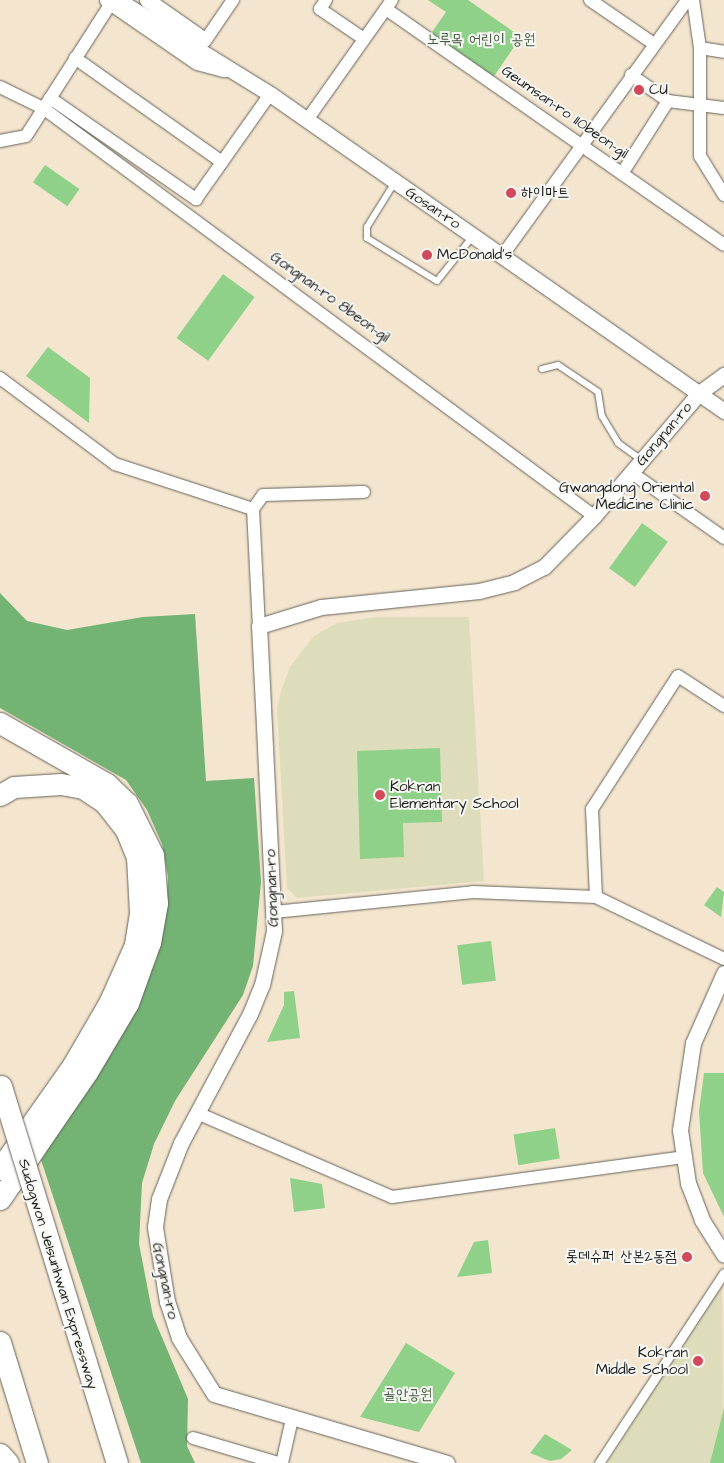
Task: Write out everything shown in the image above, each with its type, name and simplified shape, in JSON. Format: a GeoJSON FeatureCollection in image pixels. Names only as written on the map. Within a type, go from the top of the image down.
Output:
{"type":"FeatureCollection","features":[{"type":"Feature","properties":{"kind":"highway"},"geometry":{"type":"LineString","coordinates":[[0,723],[107,784],[127,802],[153,855],[157,903],[150,942],[128,1003],[87,1072],[0,1199]]}},
{"type":"Feature","properties":{"kind":"highway"},"geometry":{"type":"LineString","coordinates":[[0,795],[14,787],[60,784],[82,788],[105,803],[126,830],[138,857],[140,913],[135,945],[109,1003],[73,1065],[0,1169]]}},
{"type":"Feature","properties":{"kind":"highway","name":"Sudogwon Je1sunhwan Expressway"},"geometry":{"type":"LineString","coordinates":[[0,1084],[117,1463]]}},
{"type":"Feature","properties":{"kind":"highway"},"geometry":{"type":"LineString","coordinates":[[0,1342],[37,1463]]}},
{"type":"Feature","properties":{"kind":"highway"},"geometry":{"type":"LineString","coordinates":[[0,1454],[8,1463]]}},
{"type":"Feature","properties":{"kind":"street"},"geometry":{"type":"LineString","coordinates":[[205,40],[233,0]]}},
{"type":"Feature","properties":{"kind":"street"},"geometry":{"type":"LineString","coordinates":[[326,0],[320,9],[364,39]]}},
{"type":"Feature","properties":{"kind":"street"},"geometry":{"type":"LineString","coordinates":[[590,0],[654,44]]}},
{"type":"Feature","properties":{"kind":"street"},"geometry":{"type":"LineString","coordinates":[[112,1],[139,4],[205,40],[238,72]]}},
{"type":"Feature","properties":{"kind":"street"},"geometry":{"type":"LineString","coordinates":[[112,1],[196,62],[238,72]]}},
{"type":"Feature","properties":{"kind":"street"},"geometry":{"type":"LineString","coordinates":[[0,141],[26,136],[112,1]]}},
{"type":"Feature","properties":{"kind":"street"},"geometry":{"type":"LineString","coordinates":[[502,256],[686,2]]}},
{"type":"Feature","properties":{"kind":"street"},"geometry":{"type":"LineString","coordinates":[[686,2],[700,48],[697,104],[700,156],[724,195]]}},
{"type":"Feature","properties":{"kind":"street","name":"Gosan-ro"},"geometry":{"type":"LineString","coordinates":[[139,4],[724,410]]}},
{"type":"Feature","properties":{"kind":"street"},"geometry":{"type":"LineString","coordinates":[[307,120],[389,5]]}},
{"type":"Feature","properties":{"kind":"street","name":"Geumsan-ro 110beon-gil"},"geometry":{"type":"LineString","coordinates":[[389,5],[724,245]]}},
{"type":"Feature","properties":{"kind":"street"},"geometry":{"type":"LineString","coordinates":[[700,48],[724,52]]}},
{"type":"Feature","properties":{"kind":"street"},"geometry":{"type":"LineString","coordinates":[[75,58],[222,162]]}},
{"type":"Feature","properties":{"kind":"street"},"geometry":{"type":"LineString","coordinates":[[632,75],[668,101],[724,108]]}},
{"type":"Feature","properties":{"kind":"street","name":"Gongnan-ro 8beon-gil"},"geometry":{"type":"LineString","coordinates":[[0,87],[47,103],[594,516]]}},
{"type":"Feature","properties":{"kind":"street"},"geometry":{"type":"LineString","coordinates":[[47,103],[196,199],[270,94]]}},
{"type":"Feature","properties":{"kind":"street"},"geometry":{"type":"LineString","coordinates":[[623,172],[668,101]]}},
{"type":"Feature","properties":{"kind":"street","name":"Gongnan-ro"},"geometry":{"type":"LineString","coordinates":[[447,1463],[292,1419],[214,1394],[179,1338],[167,1302],[155,1227],[159,1199],[197,1113],[262,985],[274,912],[259,626],[321,607],[479,590],[514,582],[544,567],[594,516],[699,393],[724,375]]}},
{"type":"Feature","properties":{"kind":"street"},"geometry":{"type":"LineString","coordinates":[[0,378],[115,464],[253,509]]}},
{"type":"Feature","properties":{"kind":"street"},"geometry":{"type":"LineString","coordinates":[[632,473],[724,538]]}},
{"type":"Feature","properties":{"kind":"street"},"geometry":{"type":"LineString","coordinates":[[259,626],[253,509],[263,494],[364,492]]}},
{"type":"Feature","properties":{"kind":"street"},"geometry":{"type":"LineString","coordinates":[[596,896],[592,809],[678,676],[724,706]]}},
{"type":"Feature","properties":{"kind":"street"},"geometry":{"type":"LineString","coordinates":[[274,912],[473,892],[596,896],[724,959]]}},
{"type":"Feature","properties":{"kind":"street"},"geometry":{"type":"LineString","coordinates":[[724,973],[687,1064],[680,1130],[683,1157],[702,1220],[724,1255]]}},
{"type":"Feature","properties":{"kind":"street"},"geometry":{"type":"LineString","coordinates":[[197,1113],[392,1197],[683,1157]]}},
{"type":"Feature","properties":{"kind":"street"},"geometry":{"type":"LineString","coordinates":[[599,1463],[724,1273]]}},
{"type":"Feature","properties":{"kind":"street"},"geometry":{"type":"LineString","coordinates":[[282,1463],[292,1419]]}},
{"type":"Feature","properties":{"kind":"street"},"geometry":{"type":"LineString","coordinates":[[192,1438],[278,1463]]}},
{"type":"Feature","properties":{"kind":"lane"},"geometry":{"type":"LineString","coordinates":[[395,182],[368,227],[367,238],[437,281],[473,236]]}},
{"type":"Feature","properties":{"kind":"lane"},"geometry":{"type":"LineString","coordinates":[[542,369],[558,365],[598,392],[602,416],[618,443],[642,460]]}},
{"type":"Feature","properties":{"kind":"shaded area","name":"Kokran Elementary School"},"geometry":{"type":"Polygon","coordinates":[[[377,617],[469,617],[484,881],[297,898],[287,888],[277,708],[282,688],[290,667],[314,636],[337,623],[377,617]]]}},
{"type":"Feature","properties":{"kind":"shaded area","name":"Kokran Middle School"},"geometry":{"type":"Polygon","coordinates":[[[722,1284],[724,1463],[607,1463],[722,1284]]]}},
{"type":"Feature","properties":{"kind":"green space","name":"노루목 어린이 공원"},"geometry":{"type":"Polygon","coordinates":[[[428,0],[468,0],[521,37],[492,79],[430,35],[446,12],[428,0]]]}},
{"type":"Feature","properties":{"kind":"green space"},"geometry":{"type":"Polygon","coordinates":[[[45,165],[79,189],[67,206],[33,182],[45,165]]]}},
{"type":"Feature","properties":{"kind":"green space"},"geometry":{"type":"Polygon","coordinates":[[[223,274],[255,297],[208,361],[177,338],[223,274]]]}},
{"type":"Feature","properties":{"kind":"green space"},"geometry":{"type":"Polygon","coordinates":[[[48,347],[90,378],[89,423],[26,376],[48,347]]]}},
{"type":"Feature","properties":{"kind":"green space"},"geometry":{"type":"Polygon","coordinates":[[[642,523],[668,542],[635,587],[609,568],[642,523]]]}},
{"type":"Feature","properties":{"kind":"green space"},"geometry":{"type":"Polygon","coordinates":[[[0,593],[27,621],[67,630],[143,617],[195,614],[206,781],[254,778],[261,882],[253,966],[243,995],[175,1101],[154,1144],[142,1183],[139,1244],[153,1316],[188,1399],[187,1446],[195,1463],[141,1463],[41,1160],[132,1013],[156,960],[166,914],[168,877],[162,844],[147,810],[126,780],[0,708],[0,593]]]}},
{"type":"Feature","properties":{"kind":"green space"},"geometry":{"type":"Polygon","coordinates":[[[440,748],[442,822],[403,823],[404,857],[360,859],[357,751],[440,748]]]}},
{"type":"Feature","properties":{"kind":"green space"},"geometry":{"type":"Polygon","coordinates":[[[717,887],[724,892],[721,917],[704,905],[717,887]]]}},
{"type":"Feature","properties":{"kind":"green space"},"geometry":{"type":"Polygon","coordinates":[[[491,941],[496,981],[462,985],[457,945],[491,941]]]}},
{"type":"Feature","properties":{"kind":"green space"},"geometry":{"type":"Polygon","coordinates":[[[294,991],[300,1038],[267,1042],[284,1005],[284,992],[294,991]]]}},
{"type":"Feature","properties":{"kind":"green space"},"geometry":{"type":"Polygon","coordinates":[[[704,1073],[724,1073],[724,1217],[703,1173],[699,1111],[704,1073]]]}},
{"type":"Feature","properties":{"kind":"green space"},"geometry":{"type":"Polygon","coordinates":[[[555,1128],[560,1159],[518,1165],[514,1135],[555,1128]]]}},
{"type":"Feature","properties":{"kind":"green space"},"geometry":{"type":"Polygon","coordinates":[[[290,1178],[322,1184],[325,1208],[294,1212],[290,1178]]]}},
{"type":"Feature","properties":{"kind":"green space"},"geometry":{"type":"Polygon","coordinates":[[[488,1240],[492,1273],[457,1277],[474,1242],[488,1240]]]}},
{"type":"Feature","properties":{"kind":"green space","name":"골안공원"},"geometry":{"type":"Polygon","coordinates":[[[406,1343],[455,1373],[419,1432],[360,1417],[406,1343]]]}},
{"type":"Feature","properties":{"kind":"green space"},"geometry":{"type":"Polygon","coordinates":[[[724,1408],[724,1463],[710,1463],[724,1408]]]}},
{"type":"Feature","properties":{"kind":"green space"},"geometry":{"type":"Polygon","coordinates":[[[545,1434],[572,1450],[561,1459],[550,1461],[530,1453],[545,1434]]]}},
{"type":"Feature","properties":{"kind":"place","name":"CU"},"geometry":{"type":"Point","coordinates":[639,90]}},
{"type":"Feature","properties":{"kind":"place","name":"하이마트"},"geometry":{"type":"Point","coordinates":[511,193]}},
{"type":"Feature","properties":{"kind":"place","name":"McDonald's"},"geometry":{"type":"Point","coordinates":[427,255]}},
{"type":"Feature","properties":{"kind":"place","name":"Gwangdong Oriental Medicine Clinic"},"geometry":{"type":"Point","coordinates":[705,496]}},
{"type":"Feature","properties":{"kind":"place","name":"Kokran Elementary School"},"geometry":{"type":"Point","coordinates":[380,795]}},
{"type":"Feature","properties":{"kind":"place","name":"롯데슈퍼 산본2동점"},"geometry":{"type":"Point","coordinates":[687,1257]}},
{"type":"Feature","properties":{"kind":"place","name":"Kokran Middle School"},"geometry":{"type":"Point","coordinates":[698,1361]}}]}
